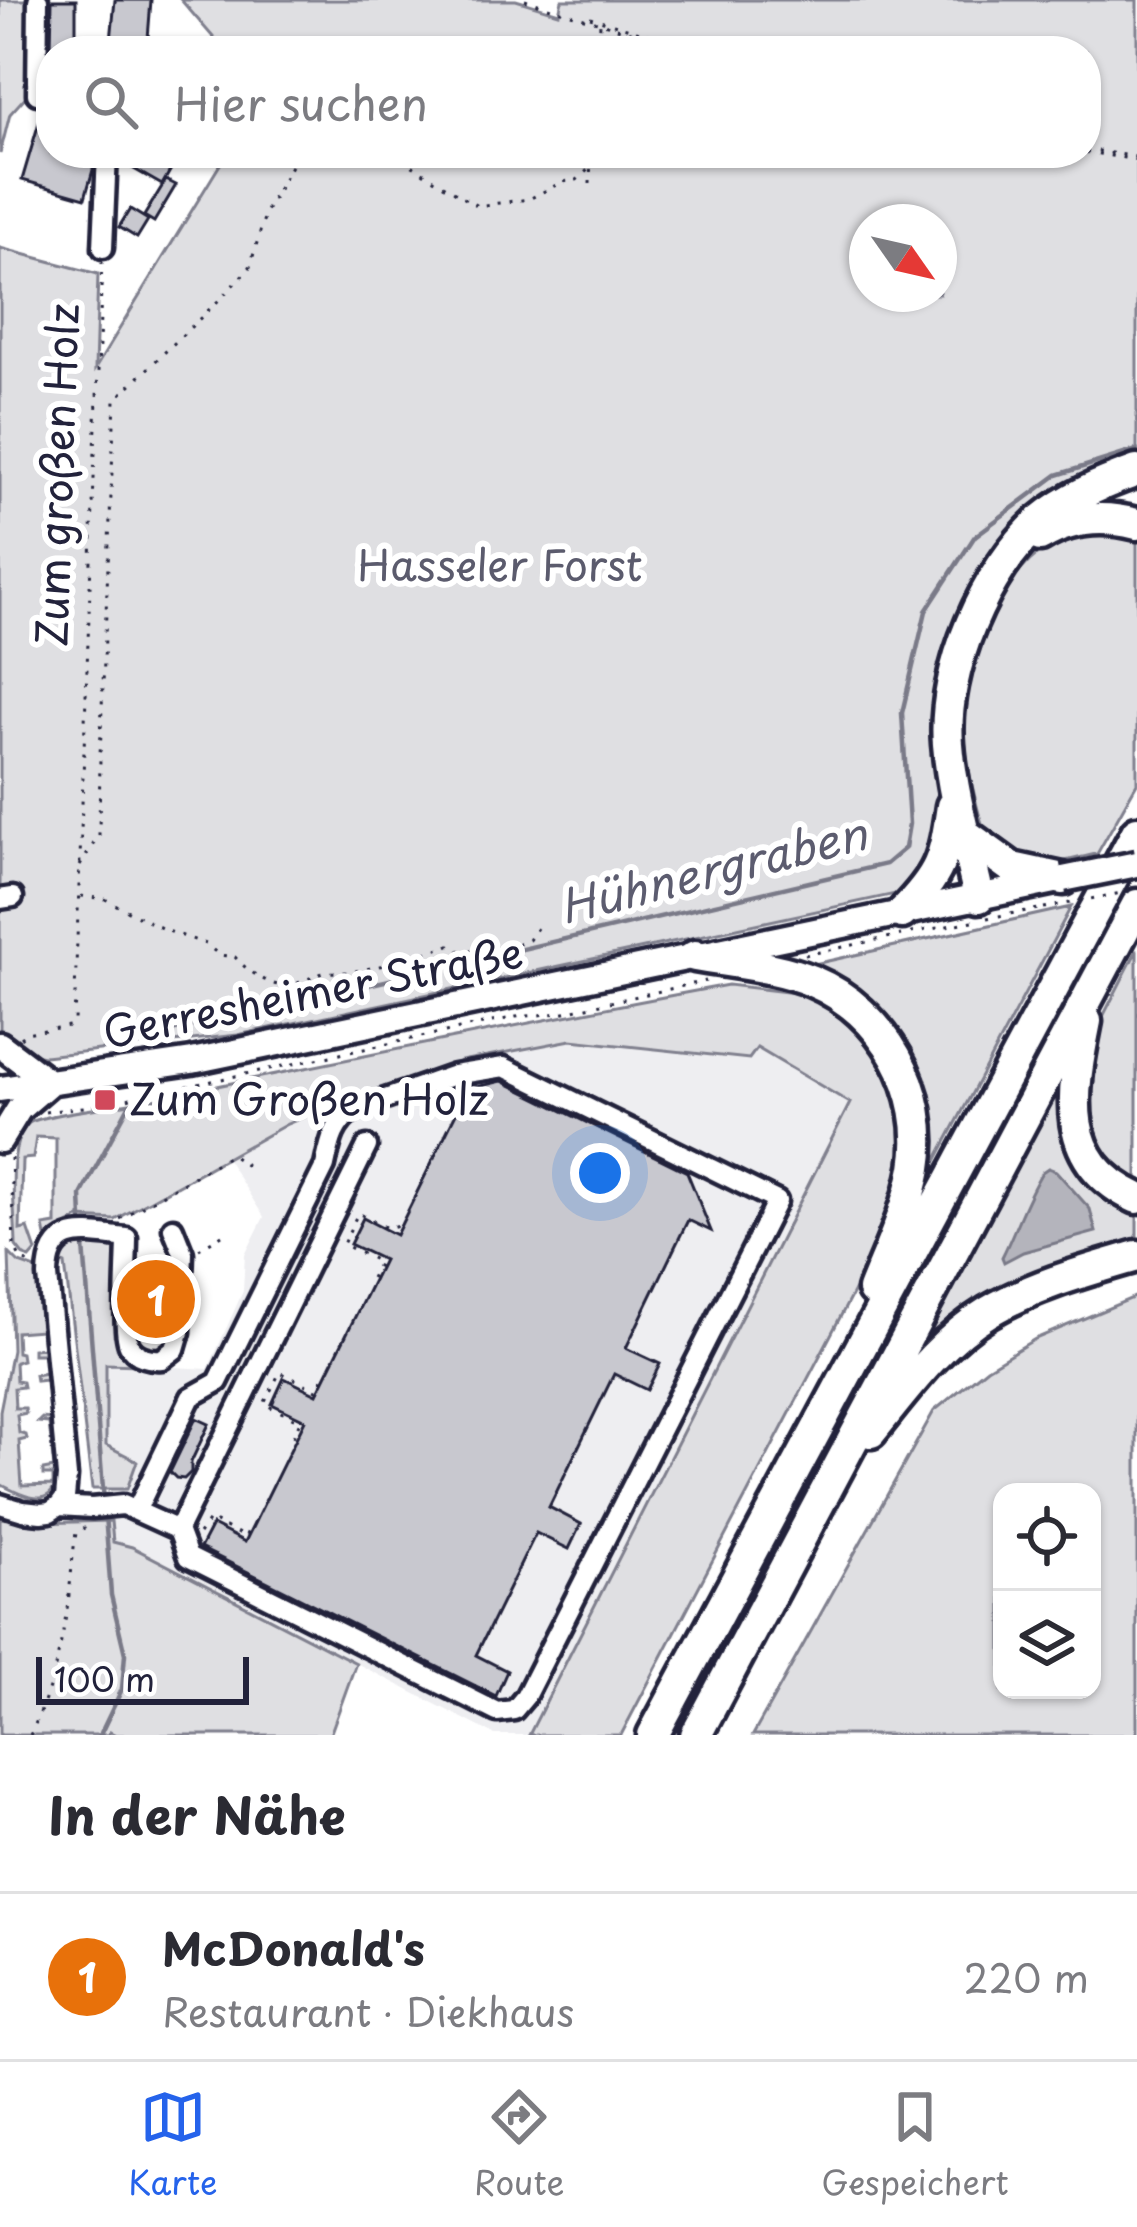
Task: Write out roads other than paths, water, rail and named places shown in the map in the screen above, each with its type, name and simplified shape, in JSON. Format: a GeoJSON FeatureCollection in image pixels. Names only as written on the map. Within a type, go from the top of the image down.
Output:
{"type":"FeatureCollection","features":[{"type":"Feature","properties":{"kind":"highway"},"geometry":{"type":"LineString","coordinates":[[979,897],[947,740],[950,701],[968,632],[1010,556],[1039,522],[1098,485],[1137,471]]}},
{"type":"Feature","properties":{"kind":"highway"},"geometry":{"type":"LineString","coordinates":[[1010,556],[1071,522],[1093,518],[1137,524]]}},
{"type":"Feature","properties":{"kind":"highway"},"geometry":{"type":"LineString","coordinates":[[902,913],[941,864],[955,788]]}},
{"type":"Feature","properties":{"kind":"highway"},"geometry":{"type":"LineString","coordinates":[[652,1735],[1137,832]]}},
{"type":"Feature","properties":{"kind":"highway"},"geometry":{"type":"LineString","coordinates":[[965,834],[1012,868],[1063,879]]}},
{"type":"Feature","properties":{"kind":"highway"},"geometry":{"type":"LineString","coordinates":[[696,1735],[1137,905]]}},
{"type":"Feature","properties":{"kind":"highway"},"geometry":{"type":"LineString","coordinates":[[705,968],[788,973],[849,1002],[886,1040],[910,1088],[917,1137],[911,1190],[814,1435]]}},
{"type":"Feature","properties":{"kind":"highway"},"geometry":{"type":"LineString","coordinates":[[1091,992],[1076,1074],[1077,1136],[1109,1183],[1137,1198]]}},
{"type":"Feature","properties":{"kind":"highway"},"geometry":{"type":"LineString","coordinates":[[822,1493],[917,1375],[985,1314],[1069,1276],[1137,1256]]}},
{"type":"Feature","properties":{"kind":"main road","name":"Gerresheimer Straße"},"geometry":{"type":"LineString","coordinates":[[0,1089],[211,1058],[705,968],[902,913],[1137,864]]}},
{"type":"Feature","properties":{"kind":"main road"},"geometry":{"type":"LineString","coordinates":[[6,1147],[20,1109],[50,1082],[7,1044]]}},
{"type":"Feature","properties":{"kind":"street"},"geometry":{"type":"LineString","coordinates":[[38,0],[40,36]]}},
{"type":"Feature","properties":{"kind":"street","name":"Zum großen Holz"},"geometry":{"type":"LineString","coordinates":[[103,248],[106,168]]}},
{"type":"Feature","properties":{"kind":"street"},"geometry":{"type":"LineString","coordinates":[[59,1506],[123,1504],[137,1509],[178,1530],[188,1557],[497,1712],[514,1710],[777,1202],[504,1067],[454,1075],[354,1110],[332,1133],[325,1166],[218,1382],[191,1397],[137,1509]]}},
{"type":"Feature","properties":{"kind":"street"},"geometry":{"type":"LineString","coordinates":[[178,1530],[367,1146]]}},
{"type":"Feature","properties":{"kind":"street"},"geometry":{"type":"LineString","coordinates":[[0,1504],[41,1513],[50,1512],[64,1498],[67,1476],[51,1252],[69,1236],[122,1233],[127,1339],[133,1351],[162,1359],[178,1343],[183,1253],[172,1228]]}},
{"type":"Feature","properties":{"kind":"waterway","name":"Hühnergraben"},"geometry":{"type":"LineString","coordinates":[[171,1031],[886,864],[905,848],[909,824],[902,713],[926,611],[975,536],[1057,475],[1137,450]]}},
{"type":"Feature","properties":{"kind":"waterway","name":"Hühnergraben"},"geometry":{"type":"LineString","coordinates":[[82,1220],[81,1195],[129,1105]]}},
{"type":"Feature","properties":{"kind":"waterway","name":"Hühnergraben"},"geometry":{"type":"LineString","coordinates":[[84,1246],[104,1502]]}},
{"type":"Feature","properties":{"kind":"waterway","name":"Hühnergraben"},"geometry":{"type":"LineString","coordinates":[[100,1735],[122,1689],[125,1654],[111,1595],[105,1514]]}},
{"type":"Feature","properties":{"kind":"place","name":"Zum Großen Holz"},"geometry":{"type":"Point","coordinates":[105,1100]}},
{"type":"Feature","properties":{"kind":"place","name":"McDonald's"},"geometry":{"type":"Point","coordinates":[156,1299]}},
{"type":"Feature","properties":{"kind":"park label","name":"Hasseler Forst"},"geometry":{"type":"Point","coordinates":[500,566]}}]}
